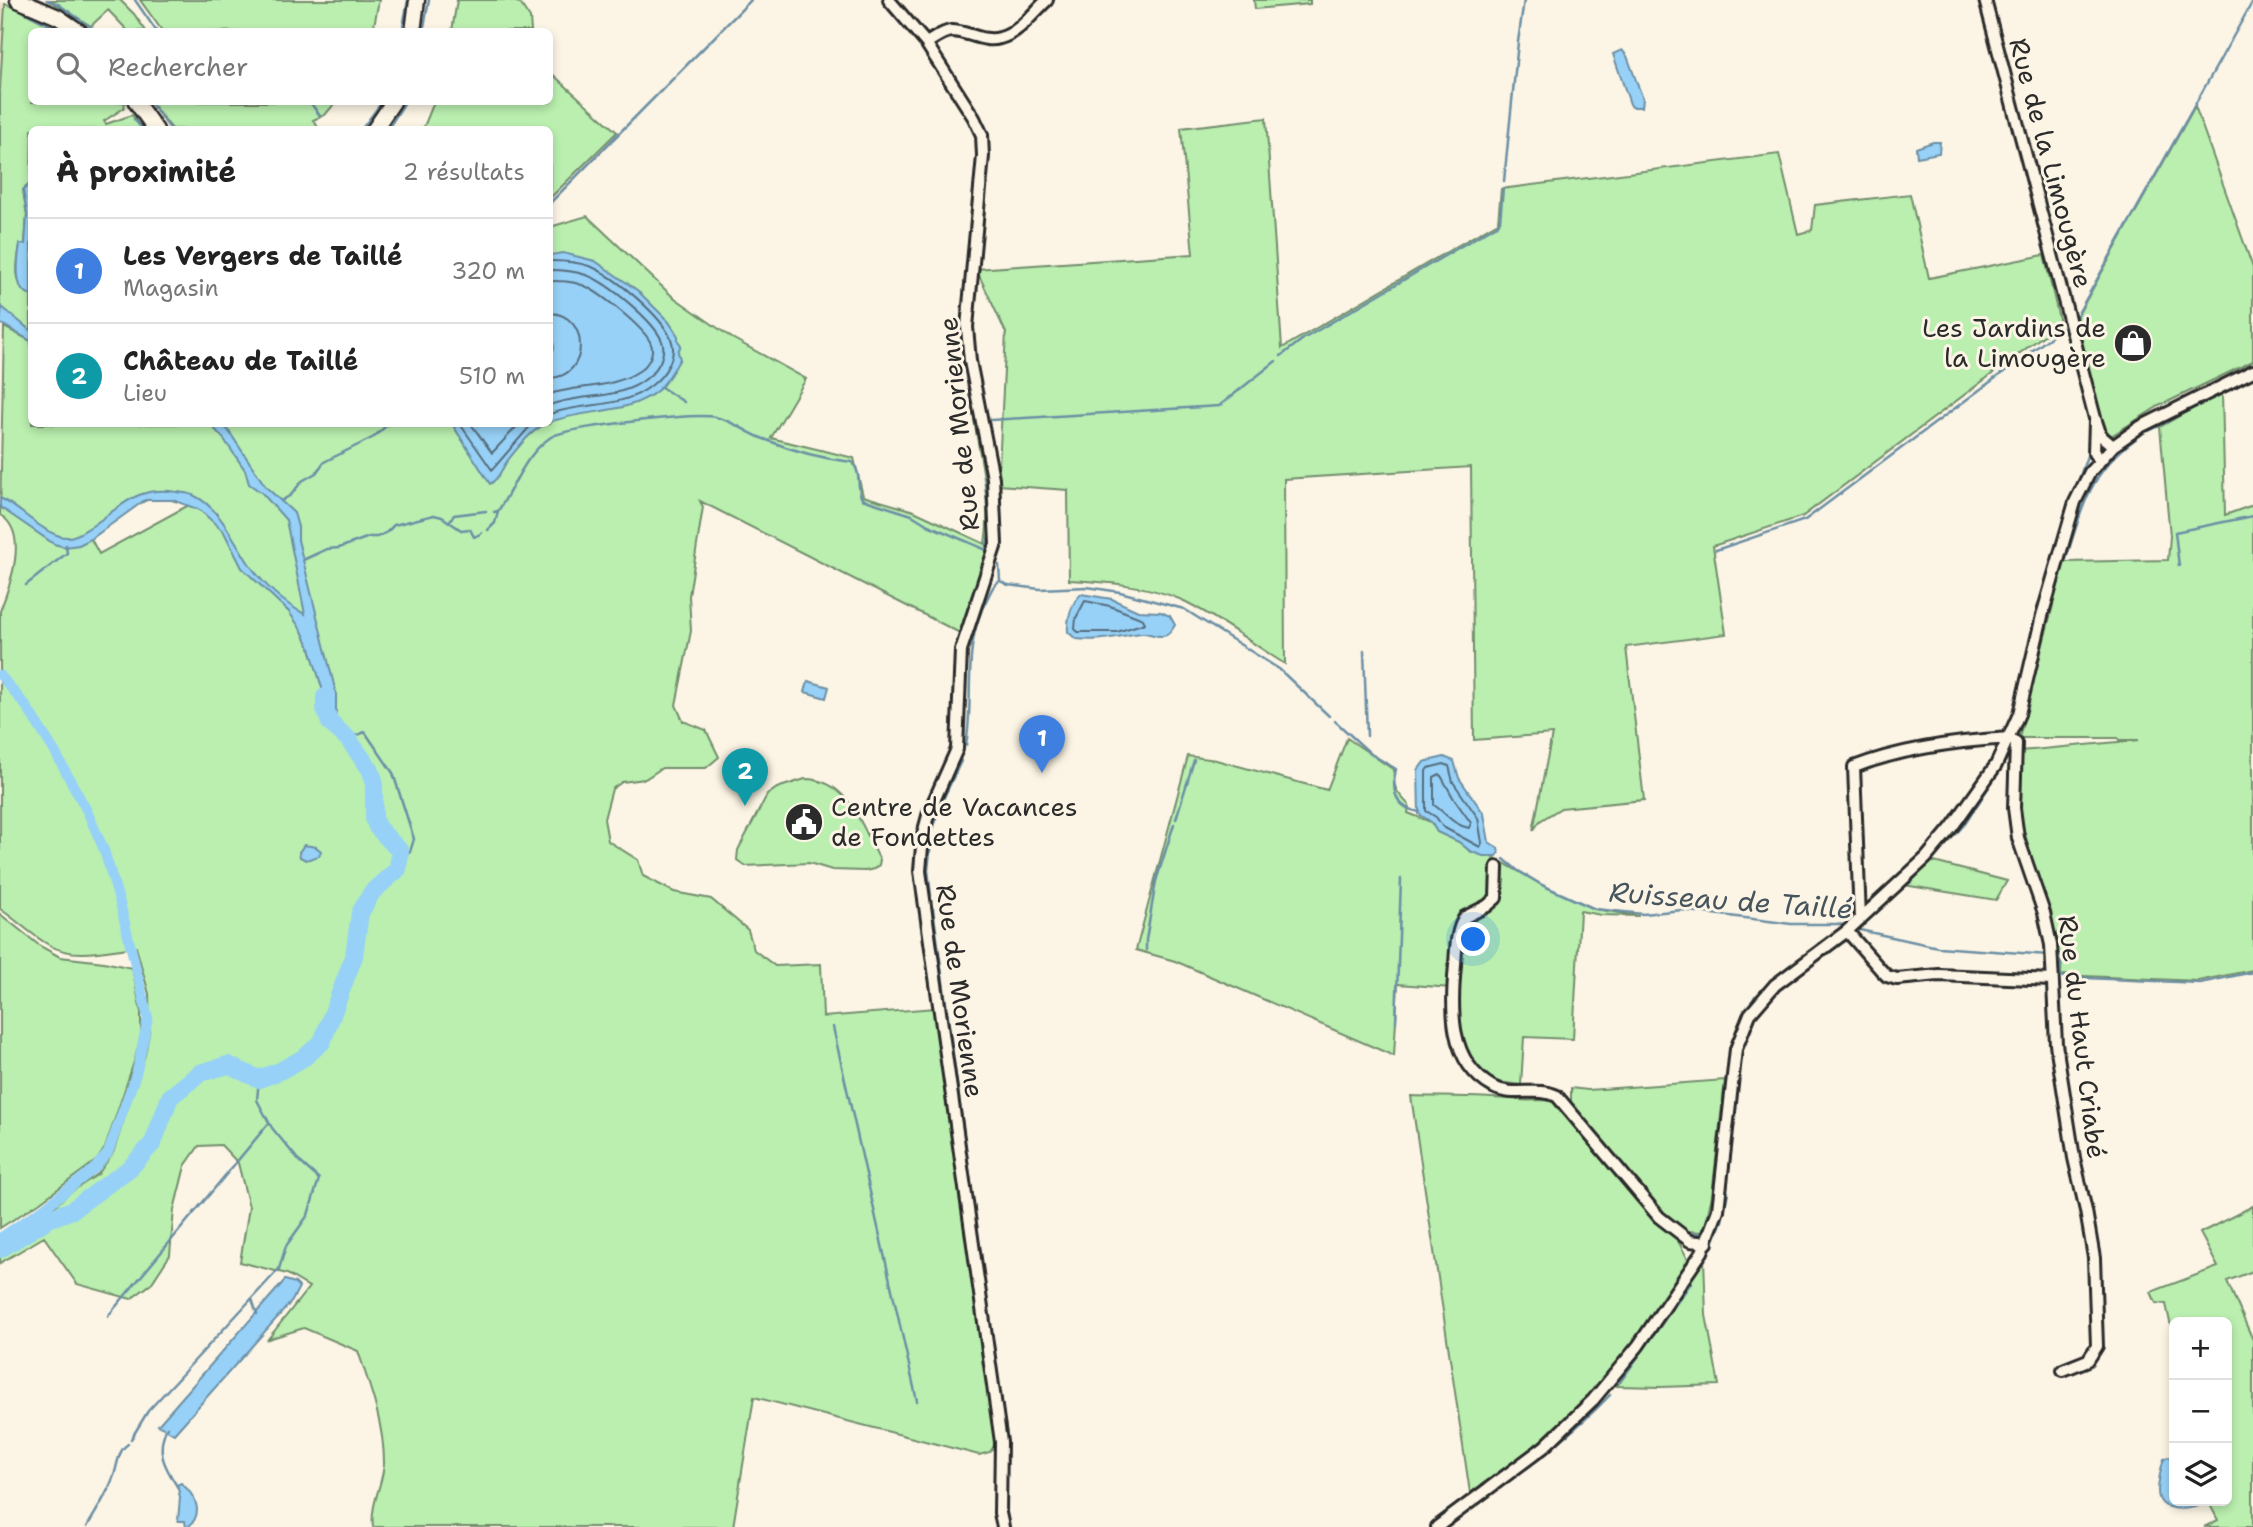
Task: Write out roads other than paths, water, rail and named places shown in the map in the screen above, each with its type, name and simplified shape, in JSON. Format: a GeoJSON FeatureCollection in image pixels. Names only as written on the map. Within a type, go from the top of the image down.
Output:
{"type":"FeatureCollection","features":[{"type":"Feature","properties":{"kind":"main road"},"geometry":{"type":"LineString","coordinates":[[18,0],[58,17],[74,28]]}},
{"type":"Feature","properties":{"kind":"main road"},"geometry":{"type":"LineString","coordinates":[[413,28],[418,0]]}},
{"type":"Feature","properties":{"kind":"main road"},"geometry":{"type":"LineString","coordinates":[[138,105],[153,126]]}},
{"type":"Feature","properties":{"kind":"main road"},"geometry":{"type":"LineString","coordinates":[[377,126],[391,105]]}},
{"type":"Feature","properties":{"kind":"street","name":"Rue de Morienne"},"geometry":{"type":"LineString","coordinates":[[889,0],[926,43],[982,135],[981,185],[967,327],[970,361],[993,478],[996,544],[961,650],[957,749],[929,812],[923,834],[920,871],[1001,1442],[1000,1513],[1003,1527]]}},
{"type":"Feature","properties":{"kind":"street"},"geometry":{"type":"LineString","coordinates":[[926,43],[951,32],[981,39],[999,39],[1012,33],[1048,0]]}},
{"type":"Feature","properties":{"kind":"street","name":"Rue de la Limougère"},"geometry":{"type":"LineString","coordinates":[[1985,0],[2095,418],[2101,436],[2113,446]]}},
{"type":"Feature","properties":{"kind":"street"},"geometry":{"type":"LineString","coordinates":[[1437,1527],[1544,1447],[1593,1400],[1638,1346],[1707,1243],[1718,1210],[1736,1049],[1749,1014],[1775,985],[1852,927],[1926,858],[1952,827],[1996,765],[2019,714],[2042,616],[2076,502],[2090,472],[2113,446],[2140,427],[2253,371]]}},
{"type":"Feature","properties":{"kind":"street","name":"Rue de la Limougère"},"geometry":{"type":"LineString","coordinates":[[2095,418],[2094,453],[2099,460]]}},
{"type":"Feature","properties":{"kind":"street"},"geometry":{"type":"LineString","coordinates":[[2010,738],[1958,743],[1882,756],[1854,767],[1852,927],[1881,970],[1887,976],[1897,979],[1939,975],[2051,980]]}},
{"type":"Feature","properties":{"kind":"street","name":"Rue du Haut Criabé"},"geometry":{"type":"LineString","coordinates":[[2010,738],[2016,743],[2014,808],[2018,838],[2046,922],[2052,957],[2056,1044],[2074,1158],[2088,1223],[2096,1291],[2095,1351],[2083,1363],[2063,1370]]}},
{"type":"Feature","properties":{"kind":"street"},"geometry":{"type":"LineString","coordinates":[[1497,867],[1496,898],[1487,906],[1465,917],[1456,948],[1452,1018],[1462,1054],[1472,1069],[1493,1087],[1514,1093],[1547,1092],[1557,1096],[1659,1217],[1690,1241],[1707,1243]]}},
{"type":"Feature","properties":{"kind":"water"},"geometry":{"type":"Polygon","coordinates":[[[1622,50],[1627,56],[1643,99],[1642,107],[1632,107],[1630,104],[1613,54],[1622,50]]]}},
{"type":"Feature","properties":{"kind":"water"},"geometry":{"type":"Polygon","coordinates":[[[1940,142],[1939,153],[1917,157],[1916,148],[1940,142]]]}},
{"type":"Feature","properties":{"kind":"water"},"geometry":{"type":"Polygon","coordinates":[[[28,186],[28,293],[22,290],[18,279],[20,244],[25,244],[27,215],[23,190],[28,186]]]}},
{"type":"Feature","properties":{"kind":"water"},"geometry":{"type":"Polygon","coordinates":[[[563,253],[595,261],[637,290],[669,322],[681,345],[678,352],[680,359],[658,390],[634,404],[553,421],[553,255],[563,253]]]}},
{"type":"Feature","properties":{"kind":"water"},"geometry":{"type":"Polygon","coordinates":[[[2,307],[28,329],[28,339],[0,323],[2,307]]]}},
{"type":"Feature","properties":{"kind":"water"},"geometry":{"type":"Polygon","coordinates":[[[213,427],[224,427],[228,430],[266,487],[294,513],[298,540],[336,693],[336,715],[326,722],[322,688],[302,631],[289,612],[242,568],[224,532],[200,510],[173,500],[145,500],[91,539],[79,545],[65,547],[54,544],[0,507],[0,498],[51,533],[68,537],[81,533],[141,494],[163,491],[191,494],[203,501],[219,517],[261,579],[289,605],[305,614],[286,520],[262,493],[249,484],[245,470],[213,427]]]}},
{"type":"Feature","properties":{"kind":"water"},"geometry":{"type":"Polygon","coordinates":[[[454,427],[540,427],[525,440],[490,484],[454,427]]]}},
{"type":"Feature","properties":{"kind":"water"},"geometry":{"type":"Polygon","coordinates":[[[1081,594],[1112,599],[1138,611],[1161,612],[1170,616],[1175,625],[1163,636],[1144,633],[1101,639],[1076,639],[1068,632],[1068,622],[1072,607],[1081,594]]]}},
{"type":"Feature","properties":{"kind":"water"},"geometry":{"type":"Polygon","coordinates":[[[808,681],[829,687],[826,698],[805,692],[808,681]]]}},
{"type":"Feature","properties":{"kind":"water"},"geometry":{"type":"Polygon","coordinates":[[[1444,757],[1454,761],[1459,778],[1484,814],[1489,842],[1498,848],[1497,856],[1483,856],[1470,851],[1459,842],[1437,832],[1431,822],[1419,814],[1418,770],[1424,762],[1444,757]]]}},
{"type":"Feature","properties":{"kind":"water"},"geometry":{"type":"Polygon","coordinates":[[[304,845],[316,847],[321,851],[319,856],[306,860],[300,857],[299,852],[304,845]]]}},
{"type":"Feature","properties":{"kind":"water"},"geometry":{"type":"Polygon","coordinates":[[[285,1280],[299,1287],[292,1301],[174,1434],[158,1425],[285,1280]]]}},
{"type":"Feature","properties":{"kind":"water"},"geometry":{"type":"Polygon","coordinates":[[[2169,1457],[2169,1506],[2197,1506],[2178,1509],[2166,1506],[2162,1503],[2158,1494],[2164,1459],[2169,1457]]]}},
{"type":"Feature","properties":{"kind":"water"},"geometry":{"type":"Polygon","coordinates":[[[181,1483],[194,1499],[197,1510],[188,1527],[185,1521],[178,1521],[180,1497],[177,1485],[181,1483]]]}},
{"type":"Feature","properties":{"kind":"waterway"},"geometry":{"type":"LineString","coordinates":[[47,0],[58,4],[92,28]]}},
{"type":"Feature","properties":{"kind":"waterway"},"geometry":{"type":"LineString","coordinates":[[135,0],[154,28]]}},
{"type":"Feature","properties":{"kind":"waterway"},"geometry":{"type":"LineString","coordinates":[[403,28],[408,0]]}},
{"type":"Feature","properties":{"kind":"waterway"},"geometry":{"type":"LineString","coordinates":[[424,28],[429,0]]}},
{"type":"Feature","properties":{"kind":"waterway"},"geometry":{"type":"LineString","coordinates":[[553,200],[751,0]]}},
{"type":"Feature","properties":{"kind":"waterway"},"geometry":{"type":"LineString","coordinates":[[1504,181],[1524,0]]}},
{"type":"Feature","properties":{"kind":"waterway"},"geometry":{"type":"LineString","coordinates":[[2076,317],[2253,1]]}},
{"type":"Feature","properties":{"kind":"waterway"},"geometry":{"type":"LineString","coordinates":[[26,13],[55,28]]}},
{"type":"Feature","properties":{"kind":"waterway"},"geometry":{"type":"LineString","coordinates":[[152,105],[168,126]]}},
{"type":"Feature","properties":{"kind":"waterway"},"geometry":{"type":"LineString","coordinates":[[312,105],[320,116]]}},
{"type":"Feature","properties":{"kind":"waterway"},"geometry":{"type":"LineString","coordinates":[[364,126],[380,105]]}},
{"type":"Feature","properties":{"kind":"waterway"},"geometry":{"type":"LineString","coordinates":[[390,126],[403,105]]}},
{"type":"Feature","properties":{"kind":"waterway"},"geometry":{"type":"LineString","coordinates":[[134,119],[140,126]]}},
{"type":"Feature","properties":{"kind":"waterway"},"geometry":{"type":"LineString","coordinates":[[1281,356],[1303,339],[1497,225],[1500,221],[1503,188]]}},
{"type":"Feature","properties":{"kind":"waterway"},"geometry":{"type":"LineString","coordinates":[[2064,321],[2090,426]]}},
{"type":"Feature","properties":{"kind":"waterway"},"geometry":{"type":"LineString","coordinates":[[1716,550],[1805,520],[2064,327]]}},
{"type":"Feature","properties":{"kind":"waterway"},"geometry":{"type":"LineString","coordinates":[[991,420],[1219,406],[1276,361]]}},
{"type":"Feature","properties":{"kind":"waterway"},"geometry":{"type":"LineString","coordinates":[[2228,377],[2253,365]]}},
{"type":"Feature","properties":{"kind":"waterway"},"geometry":{"type":"LineString","coordinates":[[2174,418],[2253,378]]}},
{"type":"Feature","properties":{"kind":"waterway"},"geometry":{"type":"LineString","coordinates":[[661,387],[684,402]]}},
{"type":"Feature","properties":{"kind":"waterway","name":"Ruisseau de Taillé"},"geometry":{"type":"LineString","coordinates":[[494,512],[498,511],[534,452],[551,437],[580,429],[703,416],[728,421],[785,447],[852,462],[857,470],[862,499],[912,515],[928,525],[989,551]]}},
{"type":"Feature","properties":{"kind":"waterway"},"geometry":{"type":"LineString","coordinates":[[2149,431],[2169,421]]}},
{"type":"Feature","properties":{"kind":"waterway"},"geometry":{"type":"LineString","coordinates":[[2113,438],[2137,422]]}},
{"type":"Feature","properties":{"kind":"waterway"},"geometry":{"type":"LineString","coordinates":[[281,501],[291,495],[302,481],[316,473],[324,462],[374,437],[385,427]]}},
{"type":"Feature","properties":{"kind":"waterway"},"geometry":{"type":"LineString","coordinates":[[2066,559],[2084,505],[2099,475],[2124,448],[2141,435]]}},
{"type":"Feature","properties":{"kind":"waterway"},"geometry":{"type":"LineString","coordinates":[[2074,494],[2089,450]]}},
{"type":"Feature","properties":{"kind":"waterway"},"geometry":{"type":"LineString","coordinates":[[984,459],[989,523]]}},
{"type":"Feature","properties":{"kind":"waterway","name":"Ruisseau de Taillé"},"geometry":{"type":"LineString","coordinates":[[449,522],[454,515],[486,511]]}},
{"type":"Feature","properties":{"kind":"waterway","name":"Ruisseau de Taillé"},"geometry":{"type":"LineString","coordinates":[[488,530],[495,523],[498,511]]}},
{"type":"Feature","properties":{"kind":"waterway","name":"Ruisseau de Taillé"},"geometry":{"type":"LineString","coordinates":[[303,560],[327,549],[377,537],[394,525],[434,515],[442,517],[461,530],[470,529],[474,537],[482,533]]}},
{"type":"Feature","properties":{"kind":"waterway"},"geometry":{"type":"LineString","coordinates":[[2179,566],[2175,532],[2253,516]]}},
{"type":"Feature","properties":{"kind":"waterway"},"geometry":{"type":"LineString","coordinates":[[986,550],[990,531]]}},
{"type":"Feature","properties":{"kind":"waterway"},"geometry":{"type":"LineString","coordinates":[[2037,614],[2058,543]]}},
{"type":"Feature","properties":{"kind":"waterway"},"geometry":{"type":"LineString","coordinates":[[26,585],[67,553],[66,545]]}},
{"type":"Feature","properties":{"kind":"waterway","name":"Ruisseau de Taillé"},"geometry":{"type":"LineString","coordinates":[[999,565],[1000,581],[1008,585],[1040,589],[1087,587],[1120,592],[1184,609],[1279,669],[1329,716]]}},
{"type":"Feature","properties":{"kind":"waterway"},"geometry":{"type":"LineString","coordinates":[[966,745],[974,635],[987,599],[993,587],[1000,581]]}},
{"type":"Feature","properties":{"kind":"waterway"},"geometry":{"type":"LineString","coordinates":[[2013,716],[2032,638]]}},
{"type":"Feature","properties":{"kind":"waterway"},"geometry":{"type":"LineString","coordinates":[[1364,651],[1367,736]]}},
{"type":"Feature","properties":{"kind":"waterway"},"geometry":{"type":"LineString","coordinates":[[0,675],[26,706],[55,752],[87,811],[104,850],[148,1018],[137,1071],[108,1153],[95,1168],[43,1209],[0,1238]]}},
{"type":"Feature","properties":{"kind":"waterway"},"geometry":{"type":"LineString","coordinates":[[0,1249],[48,1219],[72,1210],[130,1168],[153,1143],[170,1097],[200,1073],[228,1065],[259,1079],[305,1057],[322,1042],[354,956],[360,913],[372,892],[398,869],[400,851],[377,827],[374,819],[374,780],[370,769],[348,739],[330,723],[325,709],[325,697]]}},
{"type":"Feature","properties":{"kind":"waterway","name":"Ruisseau de Taillé"},"geometry":{"type":"LineString","coordinates":[[1335,721],[1371,754],[1396,769],[1394,784],[1397,797],[1405,807],[1420,812]]}},
{"type":"Feature","properties":{"kind":"waterway"},"geometry":{"type":"LineString","coordinates":[[348,739],[365,732],[393,773],[414,839],[410,852],[401,856]]}},
{"type":"Feature","properties":{"kind":"waterway"},"geometry":{"type":"LineString","coordinates":[[1176,819],[1194,760]]}},
{"type":"Feature","properties":{"kind":"waterway"},"geometry":{"type":"LineString","coordinates":[[1910,883],[1965,824],[2006,760]]}},
{"type":"Feature","properties":{"kind":"waterway"},"geometry":{"type":"LineString","coordinates":[[933,831],[938,810],[961,761]]}},
{"type":"Feature","properties":{"kind":"waterway"},"geometry":{"type":"LineString","coordinates":[[1146,950],[1156,881],[1174,824]]}},
{"type":"Feature","properties":{"kind":"waterway"},"geometry":{"type":"LineString","coordinates":[[931,842],[928,870],[931,896]]}},
{"type":"Feature","properties":{"kind":"waterway","name":"Ruisseau de Taillé"},"geometry":{"type":"LineString","coordinates":[[1504,859],[1542,885],[1595,909],[1643,914],[1682,910],[1791,924],[1846,926]]}},
{"type":"Feature","properties":{"kind":"waterway"},"geometry":{"type":"LineString","coordinates":[[1396,1022],[1401,879]]}},
{"type":"Feature","properties":{"kind":"waterway"},"geometry":{"type":"LineString","coordinates":[[1865,906],[1887,887]]}},
{"type":"Feature","properties":{"kind":"waterway"},"geometry":{"type":"LineString","coordinates":[[933,909],[982,1265]]}},
{"type":"Feature","properties":{"kind":"waterway","name":"Ruisseau de Taillé"},"geometry":{"type":"LineString","coordinates":[[1855,929],[1938,947],[2049,955]]}},
{"type":"Feature","properties":{"kind":"waterway","name":"Ruisseau de Taillé"},"geometry":{"type":"LineString","coordinates":[[2059,955],[2062,956],[2060,975],[2063,977],[2200,983],[2253,972]]}},
{"type":"Feature","properties":{"kind":"waterway"},"geometry":{"type":"LineString","coordinates":[[1749,1008],[1755,996]]}},
{"type":"Feature","properties":{"kind":"waterway"},"geometry":{"type":"LineString","coordinates":[[1733,1043],[1744,1017]]}},
{"type":"Feature","properties":{"kind":"waterway"},"geometry":{"type":"LineString","coordinates":[[833,1027],[917,1401]]}},
{"type":"Feature","properties":{"kind":"waterway"},"geometry":{"type":"LineString","coordinates":[[131,1439],[148,1411],[279,1269],[286,1246],[308,1215],[319,1179],[300,1162],[272,1128],[257,1100],[259,1079]]}},
{"type":"Feature","properties":{"kind":"waterway"},"geometry":{"type":"LineString","coordinates":[[108,1316],[269,1123]]}},
{"type":"Feature","properties":{"kind":"waterway"},"geometry":{"type":"LineString","coordinates":[[1708,1255],[1722,1221],[1728,1192]]}},
{"type":"Feature","properties":{"kind":"waterway"},"geometry":{"type":"LineString","coordinates":[[1707,1223],[1715,1196]]}},
{"type":"Feature","properties":{"kind":"waterway"},"geometry":{"type":"LineString","coordinates":[[1687,1234],[1704,1233]]}},
{"type":"Feature","properties":{"kind":"waterway"},"geometry":{"type":"LineString","coordinates":[[983,1274],[1003,1417]]}},
{"type":"Feature","properties":{"kind":"waterway"},"geometry":{"type":"LineString","coordinates":[[1620,1382],[1691,1283]]}},
{"type":"Feature","properties":{"kind":"waterway"},"geometry":{"type":"LineString","coordinates":[[252,1299],[257,1314]]}},
{"type":"Feature","properties":{"kind":"waterway"},"geometry":{"type":"LineString","coordinates":[[1448,1527],[1552,1448],[1610,1395]]}},
{"type":"Feature","properties":{"kind":"waterway"},"geometry":{"type":"LineString","coordinates":[[167,1427],[163,1436],[163,1459],[178,1488]]}},
{"type":"Feature","properties":{"kind":"waterway"},"geometry":{"type":"LineString","coordinates":[[87,1527],[105,1497],[118,1459],[128,1444]]}},
{"type":"Feature","properties":{"kind":"waterway"},"geometry":{"type":"LineString","coordinates":[[1008,1521],[1009,1527]]}},
{"type":"Feature","properties":{"kind":"place","name":"Les Jardins de la Limougère"},"geometry":{"type":"Point","coordinates":[2133,343]}},
{"type":"Feature","properties":{"kind":"place","name":"Les Vergers de Taillé"},"geometry":{"type":"Point","coordinates":[1042,773]}},
{"type":"Feature","properties":{"kind":"place","name":"Château de Taillé"},"geometry":{"type":"Point","coordinates":[745,806]}},
{"type":"Feature","properties":{"kind":"place","name":"Centre de Vacances de Fondettes"},"geometry":{"type":"Point","coordinates":[804,822]}}]}
